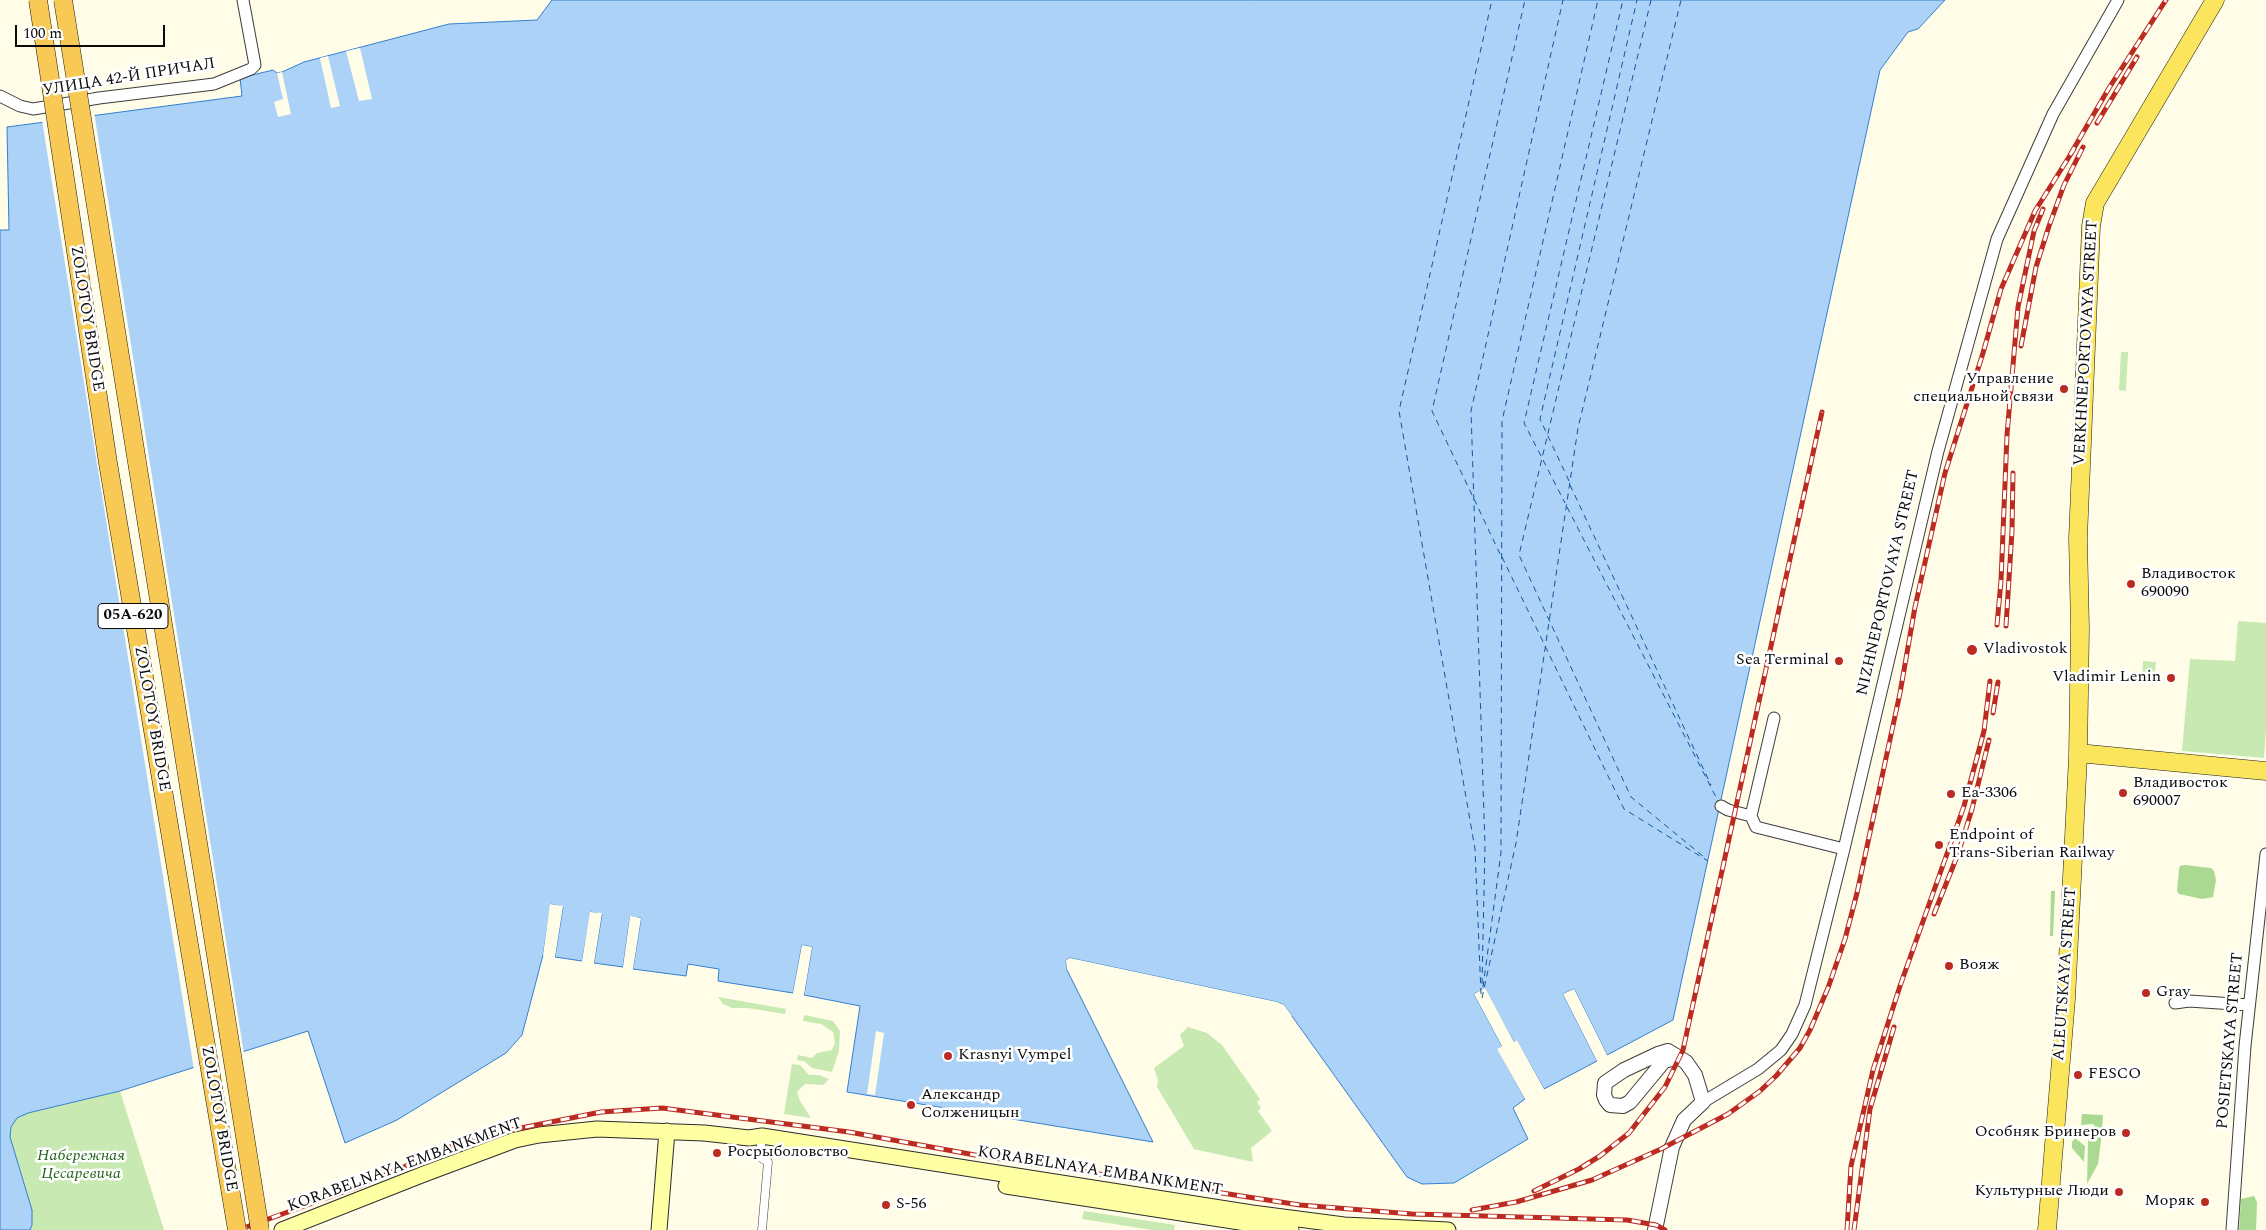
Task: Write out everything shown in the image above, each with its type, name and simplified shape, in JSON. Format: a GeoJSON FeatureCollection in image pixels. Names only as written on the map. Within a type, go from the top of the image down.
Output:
{"type":"FeatureCollection","features":[{"type":"Feature","properties":{"kind":"highway","name":"ZOLOTOY BRIDGE"},"geometry":{"type":"LineString","coordinates":[[38,0],[109,472],[237,1230]]}},
{"type":"Feature","properties":{"kind":"highway","name":"ZOLOTOY BRIDGE"},"geometry":{"type":"LineString","coordinates":[[63,0],[260,1230]]}},
{"type":"Feature","properties":{"kind":"main road","name":"VERKHNEPORTOVAYA STREET"},"geometry":{"type":"LineString","coordinates":[[2079,718],[2079,519],[2091,226],[2095,203],[2215,0]]}},
{"type":"Feature","properties":{"kind":"main road","name":"ALEUTSKAYA STREET"},"geometry":{"type":"LineString","coordinates":[[2047,1230],[2066,995],[2079,718]]}},
{"type":"Feature","properties":{"kind":"main road"},"geometry":{"type":"LineString","coordinates":[[2078,753],[2266,771]]}},
{"type":"Feature","properties":{"kind":"main road","name":"KORABELNAYA EMBANKMENT"},"geometry":{"type":"LineString","coordinates":[[282,1230],[515,1140],[538,1135],[597,1129],[668,1131],[758,1140],[1344,1225],[1448,1230]]}},
{"type":"Feature","properties":{"kind":"main road"},"geometry":{"type":"LineString","coordinates":[[659,1230],[668,1131]]}},
{"type":"Feature","properties":{"kind":"main road","name":"KORABELNAYA EMBANKMENT"},"geometry":{"type":"LineString","coordinates":[[758,1140],[1018,1188],[1291,1230]]}},
{"type":"Feature","properties":{"kind":"street","name":"УЛИЦА 42-Й ПРИЧАЛ"},"geometry":{"type":"LineString","coordinates":[[0,96],[20,106],[33,109],[99,98],[214,84],[251,69],[255,64],[243,0]]}},
{"type":"Feature","properties":{"kind":"street","name":"NIZHNEPORTOVAYA STREET"},"geometry":{"type":"LineString","coordinates":[[1703,1102],[1773,1057],[1792,1034],[1805,1005],[1844,850],[1938,451],[1997,239],[2053,114],[2118,0]]}},
{"type":"Feature","properties":{"kind":"street"},"geometry":{"type":"LineString","coordinates":[[1774,718],[1751,816],[1756,827],[1844,850]]}},
{"type":"Feature","properties":{"kind":"street"},"geometry":{"type":"LineString","coordinates":[[1721,806],[1728,810],[1751,816]]}},
{"type":"Feature","properties":{"kind":"street","name":"POSIETSKAYA STREET"},"geometry":{"type":"LineString","coordinates":[[2232,1230],[2249,1005],[2266,854]]}},
{"type":"Feature","properties":{"kind":"street"},"geometry":{"type":"LineString","coordinates":[[2175,1003],[2188,1001],[2249,1005]]}},
{"type":"Feature","properties":{"kind":"street"},"geometry":{"type":"LineString","coordinates":[[1655,1230],[1673,1142],[1684,1120],[1703,1102],[1695,1075],[1686,1062],[1676,1058],[1668,1051],[1612,1076],[1605,1083],[1604,1095],[1610,1105],[1624,1106],[1630,1102],[1664,1061],[1676,1058]]}},
{"type":"Feature","properties":{"kind":"street"},"geometry":{"type":"LineString","coordinates":[[758,1140],[760,1157],[768,1162],[762,1230]]}},
{"type":"Feature","properties":{"kind":"green space"},"geometry":{"type":"Polygon","coordinates":[[[2121,352],[2128,352],[2126,391],[2119,390],[2121,352]]]}},
{"type":"Feature","properties":{"kind":"green space"},"geometry":{"type":"Polygon","coordinates":[[[2238,621],[2266,623],[2266,729],[2264,758],[2182,751],[2190,659],[2235,661],[2238,621]]]}},
{"type":"Feature","properties":{"kind":"green space"},"geometry":{"type":"Polygon","coordinates":[[[2143,661],[2156,662],[2154,682],[2142,681],[2143,661]]]}},
{"type":"Feature","properties":{"kind":"green space"},"geometry":{"type":"Polygon","coordinates":[[[2180,866],[2211,868],[2214,871],[2216,880],[2213,897],[2202,899],[2179,894],[2177,891],[2179,869],[2180,866]]]}},
{"type":"Feature","properties":{"kind":"green space"},"geometry":{"type":"Polygon","coordinates":[[[2051,891],[2055,891],[2053,936],[2050,936],[2051,891]]]}},
{"type":"Feature","properties":{"kind":"green space"},"geometry":{"type":"Polygon","coordinates":[[[718,997],[786,1009],[785,1014],[748,1008],[732,1008],[723,1004],[718,997]]]}},
{"type":"Feature","properties":{"kind":"green space"},"geometry":{"type":"Polygon","coordinates":[[[804,1015],[833,1021],[840,1031],[839,1051],[832,1072],[812,1068],[804,1061],[797,1060],[798,1055],[812,1058],[817,1053],[832,1050],[835,1043],[833,1032],[821,1024],[803,1021],[804,1015]]]}},
{"type":"Feature","properties":{"kind":"green space"},"geometry":{"type":"Polygon","coordinates":[[[1188,1027],[1207,1033],[1222,1045],[1260,1099],[1257,1102],[1261,1108],[1258,1111],[1272,1131],[1251,1148],[1253,1162],[1194,1149],[1157,1087],[1158,1080],[1154,1068],[1184,1046],[1180,1035],[1188,1027]]]}},
{"type":"Feature","properties":{"kind":"green space"},"geometry":{"type":"Polygon","coordinates":[[[792,1064],[800,1065],[809,1075],[819,1075],[829,1079],[823,1085],[805,1084],[797,1092],[800,1101],[811,1118],[784,1114],[792,1064]]]}},
{"type":"Feature","properties":{"kind":"green space","name":"Набережная Цесаревича"},"geometry":{"type":"Polygon","coordinates":[[[120,1091],[164,1230],[30,1230],[32,1225],[10,1137],[11,1127],[17,1118],[28,1113],[120,1091]]]}},
{"type":"Feature","properties":{"kind":"green space"},"geometry":{"type":"Polygon","coordinates":[[[2082,1114],[2103,1115],[2102,1131],[2098,1131],[2093,1124],[2081,1125],[2082,1114]]]}},
{"type":"Feature","properties":{"kind":"green space"},"geometry":{"type":"Polygon","coordinates":[[[2098,1133],[2102,1133],[2098,1164],[2087,1184],[2088,1140],[2096,1138],[2098,1133]]]}},
{"type":"Feature","properties":{"kind":"green space"},"geometry":{"type":"Polygon","coordinates":[[[2075,1138],[2085,1146],[2084,1162],[2072,1148],[2072,1142],[2075,1138]]]}},
{"type":"Feature","properties":{"kind":"green space"},"geometry":{"type":"Polygon","coordinates":[[[2254,1196],[2257,1202],[2256,1230],[2239,1230],[2241,1199],[2254,1196]]]}},
{"type":"Feature","properties":{"kind":"green space"},"geometry":{"type":"Polygon","coordinates":[[[1084,1211],[1175,1225],[1174,1230],[1152,1230],[1082,1219],[1084,1211]]]}},
{"type":"Feature","properties":{"kind":"water"},"geometry":{"type":"Polygon","coordinates":[[[552,0],[1945,0],[1918,29],[1908,32],[1880,70],[1673,1020],[1607,1055],[1574,989],[1563,994],[1597,1061],[1544,1089],[1517,1041],[1514,1042],[1484,989],[1474,994],[1502,1046],[1498,1049],[1525,1099],[1513,1108],[1528,1139],[1454,1183],[1422,1184],[1407,1177],[1284,1005],[1277,1002],[1070,958],[1066,960],[1067,970],[1153,1142],[847,1092],[860,1006],[804,995],[812,947],[802,945],[793,993],[718,981],[719,969],[688,964],[686,976],[633,969],[641,918],[630,917],[623,967],[594,963],[602,914],[591,912],[582,961],[555,957],[563,907],[551,904],[543,955],[522,1035],[506,1053],[397,1120],[345,1143],[308,1031],[120,1091],[28,1113],[17,1118],[11,1127],[10,1137],[32,1210],[32,1225],[30,1230],[0,1230],[0,230],[9,230],[7,127],[242,96],[240,78],[273,70],[277,73],[282,72],[304,62],[449,24],[537,20],[552,0]]]}},
{"type":"Feature","properties":{"kind":"pier"},"geometry":{"type":"Polygon","coordinates":[[[360,48],[372,99],[359,101],[346,51],[360,48]]]}},
{"type":"Feature","properties":{"kind":"pier"},"geometry":{"type":"Polygon","coordinates":[[[328,56],[340,106],[331,108],[320,58],[328,56]]]}},
{"type":"Feature","properties":{"kind":"pier"},"geometry":{"type":"Polygon","coordinates":[[[282,72],[291,114],[278,117],[274,102],[283,99],[277,73],[282,72]]]}},
{"type":"Feature","properties":{"kind":"pier"},"geometry":{"type":"Polygon","coordinates":[[[94,112],[244,1054],[194,1070],[42,120],[94,112]]]}},
{"type":"Feature","properties":{"kind":"pier"},"geometry":{"type":"Polygon","coordinates":[[[550,904],[563,906],[555,957],[552,956],[560,908],[552,907],[546,955],[543,955],[550,904]]]}},
{"type":"Feature","properties":{"kind":"pier"},"geometry":{"type":"Polygon","coordinates":[[[590,912],[602,913],[594,963],[592,963],[599,915],[593,914],[585,961],[582,961],[590,912]]]}},
{"type":"Feature","properties":{"kind":"pier"},"geometry":{"type":"Polygon","coordinates":[[[630,916],[641,918],[633,969],[631,968],[638,920],[632,919],[625,967],[623,967],[630,916]]]}},
{"type":"Feature","properties":{"kind":"pier"},"geometry":{"type":"Polygon","coordinates":[[[802,945],[812,947],[804,995],[802,994],[810,949],[804,948],[795,993],[793,993],[802,945]]]}},
{"type":"Feature","properties":{"kind":"pier"},"geometry":{"type":"Polygon","coordinates":[[[1070,958],[1277,1002],[1284,1005],[1292,1016],[1288,1015],[1283,1007],[1276,1005],[1070,961],[1071,971],[1067,970],[1066,960],[1070,958]]]}},
{"type":"Feature","properties":{"kind":"pier"},"geometry":{"type":"Polygon","coordinates":[[[1485,988],[1514,1042],[1517,1040],[1544,1089],[1541,1090],[1516,1044],[1512,1043],[1483,992],[1477,995],[1505,1045],[1501,1050],[1527,1097],[1525,1099],[1497,1049],[1502,1046],[1474,994],[1485,988]]]}},
{"type":"Feature","properties":{"kind":"pier"},"geometry":{"type":"Polygon","coordinates":[[[1574,989],[1607,1055],[1605,1056],[1573,992],[1566,995],[1599,1059],[1597,1061],[1563,994],[1574,989]]]}},
{"type":"Feature","properties":{"kind":"pier"},"geometry":{"type":"Polygon","coordinates":[[[876,1031],[884,1033],[875,1095],[867,1094],[876,1031]]]}},
{"type":"Feature","properties":{"kind":"ferry route"},"geometry":{"type":"LineString","coordinates":[[1481,994],[1475,849],[1399,411],[1492,0]]}},
{"type":"Feature","properties":{"kind":"ferry route"},"geometry":{"type":"LineString","coordinates":[[1472,495],[1432,411],[1525,0]]}},
{"type":"Feature","properties":{"kind":"ferry route"},"geometry":{"type":"LineString","coordinates":[[1482,984],[1485,846],[1471,411],[1563,0]]}},
{"type":"Feature","properties":{"kind":"ferry route"},"geometry":{"type":"LineString","coordinates":[[1483,987],[1501,853],[1502,421],[1598,0]]}},
{"type":"Feature","properties":{"kind":"ferry route"},"geometry":{"type":"LineString","coordinates":[[1541,456],[1524,423],[1623,0]]}},
{"type":"Feature","properties":{"kind":"ferry route"},"geometry":{"type":"LineString","coordinates":[[1569,481],[1540,419],[1637,0]]}},
{"type":"Feature","properties":{"kind":"ferry route"},"geometry":{"type":"LineString","coordinates":[[1651,0],[1519,555],[1631,797],[1704,857]]}},
{"type":"Feature","properties":{"kind":"ferry route"},"geometry":{"type":"LineString","coordinates":[[1482,998],[1516,843],[1578,428],[1681,0]]}},
{"type":"Feature","properties":{"kind":"ferry route"},"geometry":{"type":"LineString","coordinates":[[1543,460],[1565,503]]}},
{"type":"Feature","properties":{"kind":"ferry route"},"geometry":{"type":"LineString","coordinates":[[1570,485],[1711,785]]}},
{"type":"Feature","properties":{"kind":"ferry route"},"geometry":{"type":"LineString","coordinates":[[1474,499],[1500,554]]}},
{"type":"Feature","properties":{"kind":"ferry route"},"geometry":{"type":"LineString","coordinates":[[1567,507],[1718,801]]}},
{"type":"Feature","properties":{"kind":"ferry route"},"geometry":{"type":"LineString","coordinates":[[1502,557],[1624,809],[1708,861]]}},
{"type":"Feature","properties":{"kind":"railway"},"geometry":{"type":"LineString","coordinates":[[2070,155],[2109,88],[2166,0]]}},
{"type":"Feature","properties":{"kind":"railway"},"geometry":{"type":"LineString","coordinates":[[2097,123],[2137,57]]}},
{"type":"Feature","properties":{"kind":"railway"},"geometry":{"type":"LineString","coordinates":[[2021,346],[2036,267],[2064,185],[2083,147]]}},
{"type":"Feature","properties":{"kind":"railway"},"geometry":{"type":"LineString","coordinates":[[1472,1210],[1516,1202],[1592,1180],[1661,1149],[1728,1114],[1760,1091],[1800,1048],[1828,988],[1845,939],[1857,893],[1900,693],[1915,607],[1945,473],[2001,289],[2035,211],[2074,149]]}},
{"type":"Feature","properties":{"kind":"railway"},"geometry":{"type":"LineString","coordinates":[[1997,625],[2001,581],[2007,435],[2018,307],[2034,231],[2043,209]]}},
{"type":"Feature","properties":{"kind":"railway"},"geometry":{"type":"LineString","coordinates":[[1534,1191],[1579,1169],[1600,1156],[1629,1133],[1665,1087],[1683,1050],[1822,412]]}},
{"type":"Feature","properties":{"kind":"railway"},"geometry":{"type":"LineString","coordinates":[[2006,626],[2012,531],[2013,473]]}},
{"type":"Feature","properties":{"kind":"railway"},"geometry":{"type":"LineString","coordinates":[[1847,1230],[1851,1166],[1873,1070],[1900,986],[1964,806],[1984,731],[1990,681]]}},
{"type":"Feature","properties":{"kind":"railway"},"geometry":{"type":"LineString","coordinates":[[1993,713],[1998,682]]}},
{"type":"Feature","properties":{"kind":"railway"},"geometry":{"type":"LineString","coordinates":[[1934,914],[1958,854],[1972,809],[1989,740]]}},
{"type":"Feature","properties":{"kind":"railway"},"geometry":{"type":"LineString","coordinates":[[1854,1230],[1870,1109],[1894,1027]]}},
{"type":"Feature","properties":{"kind":"railway"},"geometry":{"type":"LineString","coordinates":[[238,1230],[357,1187],[471,1138],[601,1112],[662,1108],[849,1132],[975,1155],[1300,1205],[1412,1214],[1627,1220],[1656,1225],[1665,1230]]}},
{"type":"Feature","properties":{"kind":"place","name":"Управление специальной связи"},"geometry":{"type":"Point","coordinates":[2064,389]}},
{"type":"Feature","properties":{"kind":"place","name":"Владивосток 690090"},"geometry":{"type":"Point","coordinates":[2131,584]}},
{"type":"Feature","properties":{"kind":"place","name":"Vladivostok"},"geometry":{"type":"Point","coordinates":[1972,650]}},
{"type":"Feature","properties":{"kind":"place","name":"Sea Terminal"},"geometry":{"type":"Point","coordinates":[1839,661]}},
{"type":"Feature","properties":{"kind":"place","name":"Vladimir Lenin"},"geometry":{"type":"Point","coordinates":[2171,678]}},
{"type":"Feature","properties":{"kind":"place","name":"Владивосток 690007"},"geometry":{"type":"Point","coordinates":[2123,793]}},
{"type":"Feature","properties":{"kind":"place","name":"Еа-3306"},"geometry":{"type":"Point","coordinates":[1951,794]}},
{"type":"Feature","properties":{"kind":"place","name":"Endpoint of Trans-Siberian Railway"},"geometry":{"type":"Point","coordinates":[1939,845]}},
{"type":"Feature","properties":{"kind":"place","name":"Вояж"},"geometry":{"type":"Point","coordinates":[1949,966]}},
{"type":"Feature","properties":{"kind":"place","name":"Gray"},"geometry":{"type":"Point","coordinates":[2146,993]}},
{"type":"Feature","properties":{"kind":"place","name":"Krasnyi Vympel"},"geometry":{"type":"Point","coordinates":[948,1056]}},
{"type":"Feature","properties":{"kind":"place","name":"FESCO"},"geometry":{"type":"Point","coordinates":[2078,1075]}},
{"type":"Feature","properties":{"kind":"place","name":"Александр Солженицын"},"geometry":{"type":"Point","coordinates":[911,1105]}},
{"type":"Feature","properties":{"kind":"place","name":"Особняк Бринеров"},"geometry":{"type":"Point","coordinates":[2126,1133]}},
{"type":"Feature","properties":{"kind":"place","name":"Росрыболовство"},"geometry":{"type":"Point","coordinates":[717,1153]}},
{"type":"Feature","properties":{"kind":"place","name":"Культурные Люди"},"geometry":{"type":"Point","coordinates":[2119,1192]}},
{"type":"Feature","properties":{"kind":"place","name":"Моряк"},"geometry":{"type":"Point","coordinates":[2205,1202]}},
{"type":"Feature","properties":{"kind":"place","name":"S-56"},"geometry":{"type":"Point","coordinates":[886,1205]}}]}
